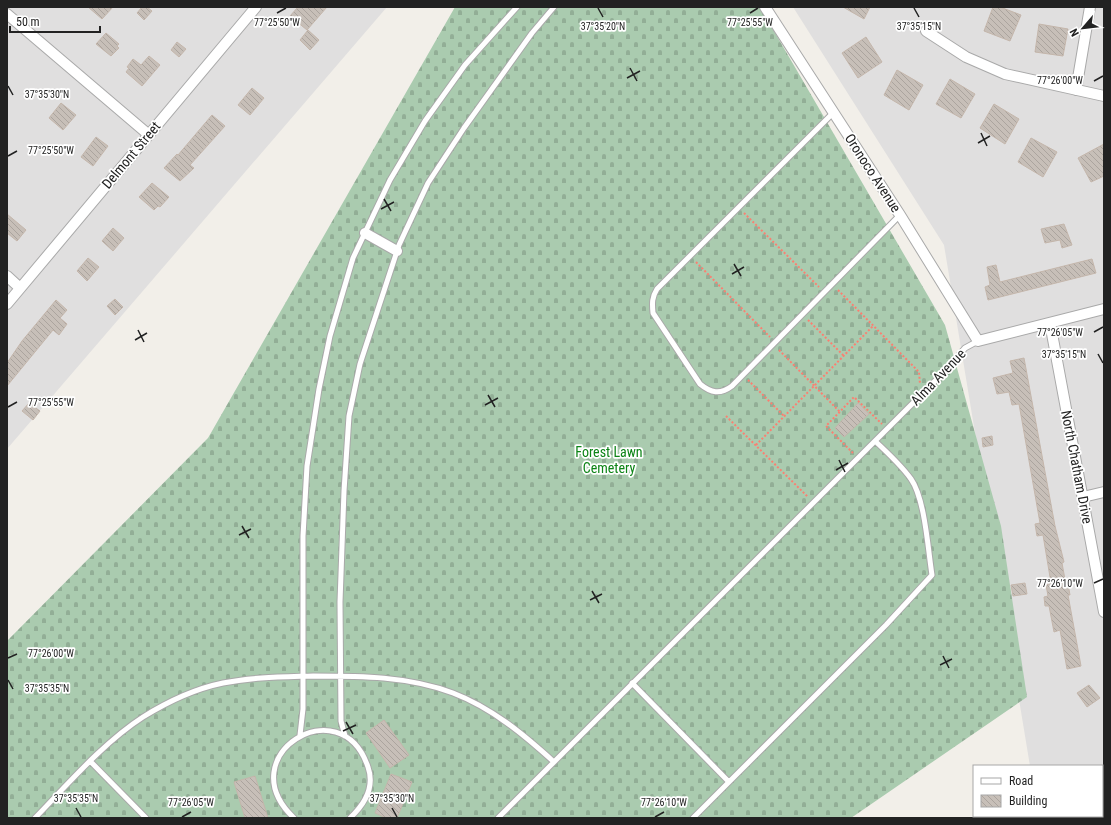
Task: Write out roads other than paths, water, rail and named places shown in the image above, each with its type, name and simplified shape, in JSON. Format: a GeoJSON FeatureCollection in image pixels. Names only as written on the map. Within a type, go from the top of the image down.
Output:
{"type":"FeatureCollection","features":[{"type":"Feature","properties":{"kind":"street","name":"Delmont Street"},"geometry":{"type":"LineString","coordinates":[[7,304],[256,7]]}},
{"type":"Feature","properties":{"kind":"street","name":"Oronoco Avenue"},"geometry":{"type":"LineString","coordinates":[[765,7],[900,215],[978,342]]}},
{"type":"Feature","properties":{"kind":"street"},"geometry":{"type":"LineString","coordinates":[[1076,90],[1090,7]]}},
{"type":"Feature","properties":{"kind":"street"},"geometry":{"type":"LineString","coordinates":[[7,14],[149,135]]}},
{"type":"Feature","properties":{"kind":"street"},"geometry":{"type":"LineString","coordinates":[[926,31],[966,57],[1005,74],[1104,96]]}},
{"type":"Feature","properties":{"kind":"street"},"geometry":{"type":"LineString","coordinates":[[365,233],[397,251]]}},
{"type":"Feature","properties":{"kind":"street"},"geometry":{"type":"LineString","coordinates":[[7,276],[20,288]]}},
{"type":"Feature","properties":{"kind":"street","name":"Alma Avenue"},"geometry":{"type":"LineString","coordinates":[[978,342],[1104,309]]}},
{"type":"Feature","properties":{"kind":"street","name":"North Chatham Drive"},"geometry":{"type":"LineString","coordinates":[[1050,323],[1104,612]]}},
{"type":"Feature","properties":{"kind":"street"},"geometry":{"type":"LineString","coordinates":[[1083,497],[1104,492]]}},
{"type":"Feature","properties":{"kind":"lane"},"geometry":{"type":"LineString","coordinates":[[300,735],[303,709],[303,536],[307,466],[319,389],[330,336],[353,258],[390,180],[425,121],[465,65],[517,7]]}},
{"type":"Feature","properties":{"kind":"lane"},"geometry":{"type":"LineString","coordinates":[[345,736],[341,721],[340,602],[344,490],[349,416],[360,364],[397,251],[428,183],[500,77],[532,33],[554,7]]}},
{"type":"Feature","properties":{"kind":"lane"},"geometry":{"type":"LineString","coordinates":[[834,112],[657,289],[652,303],[653,313],[700,384],[707,390],[717,393],[725,391],[743,375],[900,215]]}},
{"type":"Feature","properties":{"kind":"lane","name":"Alma Avenue"},"geometry":{"type":"LineString","coordinates":[[498,818],[921,395],[965,348],[978,342]]}},
{"type":"Feature","properties":{"kind":"lane"},"geometry":{"type":"LineString","coordinates":[[693,818],[886,625],[932,575],[919,498],[912,480],[899,463],[875,441]]}},
{"type":"Feature","properties":{"kind":"lane"},"geometry":{"type":"LineString","coordinates":[[35,818],[120,734],[142,718],[166,704],[195,691],[222,683],[268,677],[341,676],[405,680],[453,693],[497,715],[530,739],[554,762]]}},
{"type":"Feature","properties":{"kind":"lane"},"geometry":{"type":"LineString","coordinates":[[632,683],[729,782]]}},
{"type":"Feature","properties":{"kind":"lane"},"geometry":{"type":"LineString","coordinates":[[294,818],[284,809],[277,796],[273,782],[274,768],[279,754],[288,743],[300,735],[322,730],[345,736],[356,744],[369,770],[370,784],[366,798],[359,810],[350,818]]}},
{"type":"Feature","properties":{"kind":"lane"},"geometry":{"type":"LineString","coordinates":[[91,762],[146,818]]}},
{"type":"Feature","properties":{"kind":"park label","name":"Forest Lawn Cemetery"},"geometry":{"type":"Point","coordinates":[609,460]}}]}
